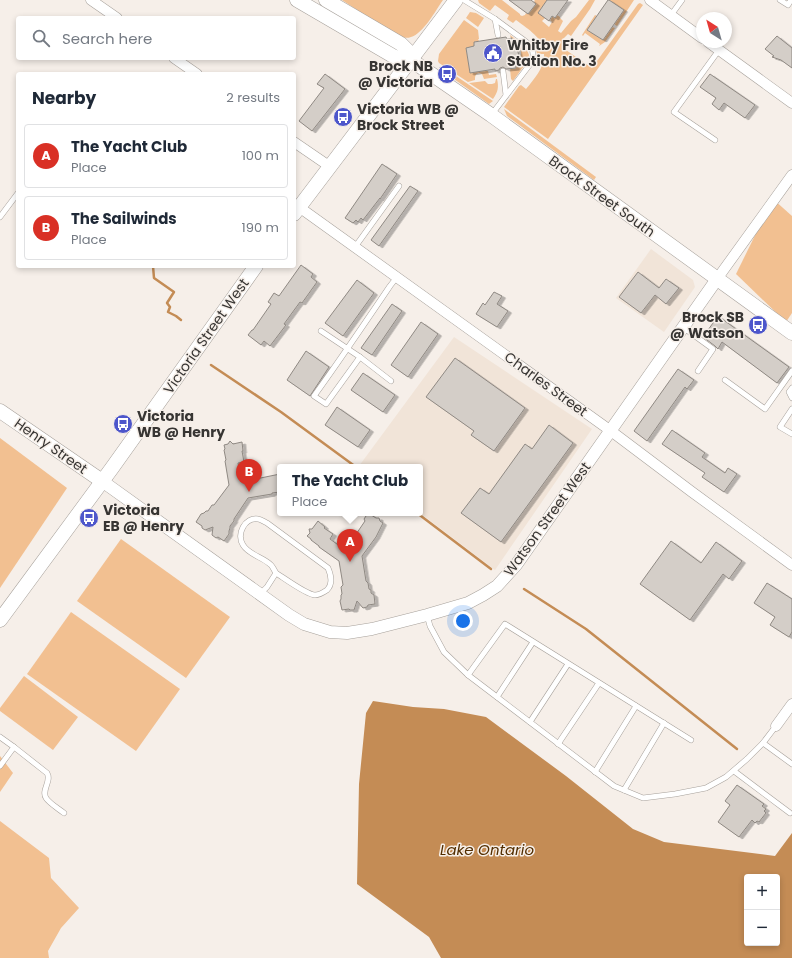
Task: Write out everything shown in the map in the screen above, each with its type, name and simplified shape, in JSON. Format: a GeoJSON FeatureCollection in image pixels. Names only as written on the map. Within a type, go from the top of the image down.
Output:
{"type":"FeatureCollection","features":[{"type":"Feature","properties":{"kind":"main road","name":"Brock Street South"},"geometry":{"type":"LineString","coordinates":[[297,0],[393,56],[403,60],[411,60],[491,115],[792,333]]}},
{"type":"Feature","properties":{"kind":"main road","name":"Brock Street South"},"geometry":{"type":"LineString","coordinates":[[326,0],[402,44],[408,51],[411,60]]}},
{"type":"Feature","properties":{"kind":"main road"},"geometry":{"type":"LineString","coordinates":[[296,210],[456,0]]}},
{"type":"Feature","properties":{"kind":"main road","name":"Victoria Street West"},"geometry":{"type":"LineString","coordinates":[[0,620],[255,268]]}},
{"type":"Feature","properties":{"kind":"main road","name":"Henry Street"},"geometry":{"type":"LineString","coordinates":[[0,411],[102,481]]}},
{"type":"Feature","properties":{"kind":"street"},"geometry":{"type":"LineString","coordinates":[[91,0],[114,16]]}},
{"type":"Feature","properties":{"kind":"street"},"geometry":{"type":"LineString","coordinates":[[650,0],[696,34]]}},
{"type":"Feature","properties":{"kind":"street"},"geometry":{"type":"LineString","coordinates":[[716,48],[792,103]]}},
{"type":"Feature","properties":{"kind":"street"},"geometry":{"type":"LineString","coordinates":[[177,60],[194,72]]}},
{"type":"Feature","properties":{"kind":"street"},"geometry":{"type":"LineString","coordinates":[[296,143],[329,166]]}},
{"type":"Feature","properties":{"kind":"street"},"geometry":{"type":"LineString","coordinates":[[717,279],[792,175]]}},
{"type":"Feature","properties":{"kind":"street","name":"Charles Street"},"geometry":{"type":"LineString","coordinates":[[296,210],[355,247],[611,431],[792,564]]}},
{"type":"Feature","properties":{"kind":"street","name":"Watson Street West"},"geometry":{"type":"LineString","coordinates":[[102,481],[260,595],[304,624],[330,632],[359,632],[468,603],[483,596],[496,586],[516,566],[717,279]]}},
{"type":"Feature","properties":{"kind":"street"},"geometry":{"type":"LineString","coordinates":[[776,726],[792,704]]}},
{"type":"Feature","properties":{"kind":"lane"},"geometry":{"type":"LineString","coordinates":[[464,0],[495,19],[528,43],[533,54],[531,63],[491,115]]}},
{"type":"Feature","properties":{"kind":"lane"},"geometry":{"type":"LineString","coordinates":[[671,15],[682,0]]}},
{"type":"Feature","properties":{"kind":"lane"},"geometry":{"type":"LineString","coordinates":[[780,0],[788,5],[791,0]]}},
{"type":"Feature","properties":{"kind":"lane"},"geometry":{"type":"LineString","coordinates":[[495,19],[498,36]]}},
{"type":"Feature","properties":{"kind":"lane"},"geometry":{"type":"LineString","coordinates":[[715,140],[674,112],[719,50]]}},
{"type":"Feature","properties":{"kind":"lane"},"geometry":{"type":"LineString","coordinates":[[503,71],[506,95]]}},
{"type":"Feature","properties":{"kind":"lane"},"geometry":{"type":"LineString","coordinates":[[355,247],[399,186]]}},
{"type":"Feature","properties":{"kind":"lane"},"geometry":{"type":"LineString","coordinates":[[0,217],[16,196]]}},
{"type":"Feature","properties":{"kind":"lane"},"geometry":{"type":"LineString","coordinates":[[360,357],[326,404],[314,396],[397,277]]}},
{"type":"Feature","properties":{"kind":"lane"},"geometry":{"type":"LineString","coordinates":[[683,328],[713,349],[698,371]]}},
{"type":"Feature","properties":{"kind":"lane"},"geometry":{"type":"LineString","coordinates":[[321,331],[348,348],[391,381]]}},
{"type":"Feature","properties":{"kind":"lane"},"geometry":{"type":"LineString","coordinates":[[725,380],[765,409],[792,371]]}},
{"type":"Feature","properties":{"kind":"lane"},"geometry":{"type":"LineString","coordinates":[[792,388],[789,392],[792,398]]}},
{"type":"Feature","properties":{"kind":"lane"},"geometry":{"type":"LineString","coordinates":[[792,409],[780,427],[792,434]]}},
{"type":"Feature","properties":{"kind":"lane"},"geometry":{"type":"LineString","coordinates":[[251,519],[260,519],[267,523],[328,568],[330,584],[323,592],[315,595],[309,593],[276,573],[271,565],[246,549],[242,544],[240,532],[245,523],[251,519]]}},
{"type":"Feature","properties":{"kind":"lane"},"geometry":{"type":"LineString","coordinates":[[260,595],[267,588],[276,573]]}},
{"type":"Feature","properties":{"kind":"lane"},"geometry":{"type":"LineString","coordinates":[[427,615],[430,626],[444,652],[468,675],[614,786],[643,798],[706,788],[734,771],[763,743],[776,726]]}},
{"type":"Feature","properties":{"kind":"lane"},"geometry":{"type":"LineString","coordinates":[[468,675],[505,624],[691,740]]}},
{"type":"Feature","properties":{"kind":"lane"},"geometry":{"type":"LineString","coordinates":[[497,697],[533,642]]}},
{"type":"Feature","properties":{"kind":"lane"},"geometry":{"type":"LineString","coordinates":[[530,722],[568,664]]}},
{"type":"Feature","properties":{"kind":"lane"},"geometry":{"type":"LineString","coordinates":[[558,744],[599,683]]}},
{"type":"Feature","properties":{"kind":"lane"},"geometry":{"type":"LineString","coordinates":[[595,772],[636,706]]}},
{"type":"Feature","properties":{"kind":"lane"},"geometry":{"type":"LineString","coordinates":[[624,790],[664,724]]}},
{"type":"Feature","properties":{"kind":"lane"},"geometry":{"type":"LineString","coordinates":[[0,737],[47,773],[48,782],[45,792],[47,798],[64,812]]}},
{"type":"Feature","properties":{"kind":"lane"},"geometry":{"type":"LineString","coordinates":[[763,743],[792,764]]}},
{"type":"Feature","properties":{"kind":"lane"},"geometry":{"type":"LineString","coordinates":[[0,766],[14,747]]}},
{"type":"Feature","properties":{"kind":"lane"},"geometry":{"type":"LineString","coordinates":[[734,771],[790,813]]}},
{"type":"Feature","properties":{"kind":"shaded area"},"geometry":{"type":"Polygon","coordinates":[[[342,0],[443,0],[429,21],[420,31],[416,35],[407,38],[395,35],[342,0]]]}},
{"type":"Feature","properties":{"kind":"shaded area"},"geometry":{"type":"Polygon","coordinates":[[[478,0],[502,0],[522,16],[526,13],[528,14],[535,4],[534,0],[547,0],[545,18],[542,21],[549,27],[552,22],[550,20],[553,16],[557,15],[563,21],[558,31],[561,33],[589,0],[595,0],[571,36],[568,34],[562,40],[566,44],[563,48],[592,68],[638,4],[640,3],[643,5],[548,139],[504,107],[519,86],[521,85],[526,89],[543,64],[544,54],[537,54],[536,49],[543,49],[540,40],[516,20],[513,23],[507,19],[509,15],[495,5],[490,11],[479,3],[478,0]]]}},
{"type":"Feature","properties":{"kind":"shaded area"},"geometry":{"type":"Polygon","coordinates":[[[609,0],[634,0],[617,26],[614,24],[624,10],[609,0]]]}},
{"type":"Feature","properties":{"kind":"shaded area"},"geometry":{"type":"Polygon","coordinates":[[[470,12],[476,13],[484,18],[478,27],[466,18],[470,12]]]}},
{"type":"Feature","properties":{"kind":"shaded area"},"geometry":{"type":"Polygon","coordinates":[[[595,15],[597,16],[587,30],[602,40],[612,27],[615,28],[605,42],[599,46],[600,44],[585,33],[583,36],[582,35],[595,15]]]}},
{"type":"Feature","properties":{"kind":"shaded area"},"geometry":{"type":"Polygon","coordinates":[[[464,20],[478,30],[479,41],[474,42],[474,46],[466,48],[470,72],[484,70],[488,71],[489,75],[496,74],[497,77],[484,79],[482,74],[479,73],[476,75],[475,80],[468,82],[439,63],[439,54],[464,20]]]}},
{"type":"Feature","properties":{"kind":"shaded area"},"geometry":{"type":"Polygon","coordinates":[[[510,35],[526,47],[529,55],[527,62],[513,81],[511,79],[510,69],[516,68],[515,57],[521,55],[521,50],[518,46],[514,49],[510,35]]]}},
{"type":"Feature","properties":{"kind":"shaded area"},"geometry":{"type":"Polygon","coordinates":[[[456,76],[493,101],[489,104],[454,79],[456,76]]]}},
{"type":"Feature","properties":{"kind":"shaded area"},"geometry":{"type":"Polygon","coordinates":[[[496,79],[498,82],[498,89],[493,99],[469,83],[485,81],[488,84],[492,84],[495,83],[496,79]]]}},
{"type":"Feature","properties":{"kind":"shaded area"},"geometry":{"type":"Polygon","coordinates":[[[504,109],[596,177],[594,180],[507,116],[504,109]]]}},
{"type":"Feature","properties":{"kind":"shaded area"},"geometry":{"type":"Polygon","coordinates":[[[773,199],[792,216],[792,313],[786,322],[736,274],[773,199]]]}},
{"type":"Feature","properties":{"kind":"shaded area"},"geometry":{"type":"Polygon","coordinates":[[[651,249],[693,280],[695,287],[664,332],[616,298],[651,249]]]}},
{"type":"Feature","properties":{"kind":"shaded area"},"geometry":{"type":"Polygon","coordinates":[[[454,337],[592,429],[495,570],[423,515],[423,464],[360,464],[454,337]]]}},
{"type":"Feature","properties":{"kind":"shaded area"},"geometry":{"type":"Polygon","coordinates":[[[0,438],[67,488],[0,588],[0,438]]]}},
{"type":"Feature","properties":{"kind":"shaded area"},"geometry":{"type":"Polygon","coordinates":[[[121,539],[230,617],[186,678],[77,601],[121,539]]]}},
{"type":"Feature","properties":{"kind":"shaded area"},"geometry":{"type":"Polygon","coordinates":[[[71,612],[180,689],[136,751],[27,674],[71,612]]]}},
{"type":"Feature","properties":{"kind":"shaded area"},"geometry":{"type":"Polygon","coordinates":[[[24,676],[78,717],[53,750],[0,711],[0,708],[24,676]]]}},
{"type":"Feature","properties":{"kind":"shaded area"},"geometry":{"type":"Polygon","coordinates":[[[0,756],[13,773],[0,792],[0,756]]]}},
{"type":"Feature","properties":{"kind":"shaded area"},"geometry":{"type":"Polygon","coordinates":[[[0,821],[49,858],[51,878],[79,908],[61,928],[48,951],[49,958],[0,958],[0,821]]]}},
{"type":"Feature","properties":{"kind":"water","name":"Lake Ontario"},"geometry":{"type":"Polygon","coordinates":[[[373,701],[413,707],[444,709],[486,717],[566,776],[633,829],[664,842],[775,856],[792,833],[792,958],[441,958],[429,937],[357,884],[359,784],[366,713],[373,701]]]}},
{"type":"Feature","properties":{"kind":"building"},"geometry":{"type":"Polygon","coordinates":[[[509,0],[531,0],[536,4],[528,14],[509,0]]]}},
{"type":"Feature","properties":{"kind":"building"},"geometry":{"type":"Polygon","coordinates":[[[547,0],[568,0],[555,18],[552,16],[549,21],[538,13],[547,0]]]}},
{"type":"Feature","properties":{"kind":"building"},"geometry":{"type":"Polygon","coordinates":[[[608,0],[624,10],[603,40],[587,30],[608,0]]]}},
{"type":"Feature","properties":{"kind":"building"},"geometry":{"type":"Polygon","coordinates":[[[777,36],[792,48],[792,68],[781,60],[772,57],[774,56],[765,49],[777,36]]]}},
{"type":"Feature","properties":{"kind":"building","name":"Whitby Fire Station No. 3"},"geometry":{"type":"Polygon","coordinates":[[[506,37],[507,39],[512,38],[514,49],[517,48],[519,56],[515,57],[516,68],[506,69],[503,67],[495,71],[495,69],[470,73],[466,48],[474,46],[474,42],[506,37]]]}},
{"type":"Feature","properties":{"kind":"building"},"geometry":{"type":"Polygon","coordinates":[[[325,74],[345,89],[312,131],[299,121],[324,88],[317,84],[325,74]]]}},
{"type":"Feature","properties":{"kind":"building"},"geometry":{"type":"Polygon","coordinates":[[[710,74],[755,105],[745,118],[724,103],[719,110],[712,104],[716,98],[700,87],[710,74]]]}},
{"type":"Feature","properties":{"kind":"building"},"geometry":{"type":"Polygon","coordinates":[[[382,164],[397,174],[363,220],[361,218],[358,222],[356,220],[353,223],[345,218],[382,164]]]}},
{"type":"Feature","properties":{"kind":"building"},"geometry":{"type":"Polygon","coordinates":[[[410,186],[418,191],[379,246],[371,240],[410,186]]]}},
{"type":"Feature","properties":{"kind":"building"},"geometry":{"type":"Polygon","coordinates":[[[301,265],[313,274],[311,277],[317,282],[302,303],[300,302],[284,324],[286,325],[270,346],[264,341],[261,345],[248,335],[271,304],[268,302],[274,293],[279,296],[301,265]]]}},
{"type":"Feature","properties":{"kind":"building"},"geometry":{"type":"Polygon","coordinates":[[[638,272],[659,288],[666,279],[679,288],[666,304],[655,295],[641,313],[619,297],[638,272]]]}},
{"type":"Feature","properties":{"kind":"building"},"geometry":{"type":"Polygon","coordinates":[[[357,280],[374,293],[343,336],[325,323],[357,280]]]}},
{"type":"Feature","properties":{"kind":"building"},"geometry":{"type":"Polygon","coordinates":[[[494,292],[502,296],[497,304],[508,311],[497,327],[476,314],[483,303],[485,305],[494,292]]]}},
{"type":"Feature","properties":{"kind":"building"},"geometry":{"type":"Polygon","coordinates":[[[392,304],[402,311],[372,355],[361,348],[392,304]]]}},
{"type":"Feature","properties":{"kind":"building"},"geometry":{"type":"Polygon","coordinates":[[[718,316],[789,367],[777,383],[722,342],[718,349],[703,337],[718,316]]]}},
{"type":"Feature","properties":{"kind":"building"},"geometry":{"type":"Polygon","coordinates":[[[421,322],[438,334],[408,377],[391,365],[421,322]]]}},
{"type":"Feature","properties":{"kind":"building"},"geometry":{"type":"Polygon","coordinates":[[[306,351],[329,367],[310,396],[287,380],[306,351]]]}},
{"type":"Feature","properties":{"kind":"building"},"geometry":{"type":"Polygon","coordinates":[[[455,358],[525,408],[494,451],[471,435],[474,431],[426,397],[455,358]]]}},
{"type":"Feature","properties":{"kind":"building"},"geometry":{"type":"Polygon","coordinates":[[[678,369],[694,380],[687,389],[685,387],[647,441],[634,431],[678,369]]]}},
{"type":"Feature","properties":{"kind":"building"},"geometry":{"type":"Polygon","coordinates":[[[363,373],[395,395],[383,412],[351,390],[363,373]]]}},
{"type":"Feature","properties":{"kind":"building"},"geometry":{"type":"Polygon","coordinates":[[[337,407],[370,430],[358,447],[325,425],[337,407]]]}},
{"type":"Feature","properties":{"kind":"building"},"geometry":{"type":"Polygon","coordinates":[[[549,425],[573,443],[501,542],[461,513],[480,488],[489,494],[525,444],[532,449],[549,425]]]}},
{"type":"Feature","properties":{"kind":"building"},"geometry":{"type":"Polygon","coordinates":[[[672,430],[705,453],[702,457],[725,473],[728,468],[737,474],[724,492],[702,477],[705,473],[662,444],[672,430]]]}},
{"type":"Feature","properties":{"kind":"building"},"geometry":{"type":"Polygon","coordinates":[[[230,441],[233,444],[242,442],[244,462],[238,463],[240,476],[245,476],[246,481],[277,475],[277,492],[248,498],[230,526],[229,534],[224,541],[212,535],[213,527],[205,530],[196,522],[201,514],[208,511],[212,505],[214,505],[229,485],[224,450],[224,445],[228,444],[230,441]]]}},
{"type":"Feature","properties":{"kind":"building"},"geometry":{"type":"Polygon","coordinates":[[[366,516],[373,516],[379,518],[383,523],[376,537],[362,556],[366,581],[371,593],[374,595],[375,604],[368,605],[367,607],[363,608],[357,601],[354,610],[342,610],[340,601],[342,594],[341,587],[343,585],[339,561],[319,547],[307,536],[310,533],[309,529],[312,529],[318,521],[325,527],[324,528],[333,534],[330,539],[341,547],[344,543],[348,546],[365,521],[364,519],[366,516]]]}},
{"type":"Feature","properties":{"kind":"building"},"geometry":{"type":"Polygon","coordinates":[[[671,541],[701,563],[716,542],[742,561],[729,579],[723,574],[690,620],[640,584],[671,541]]]}},
{"type":"Feature","properties":{"kind":"building"},"geometry":{"type":"Polygon","coordinates":[[[767,583],[792,599],[792,632],[789,637],[770,625],[775,617],[754,603],[767,583]]]}},
{"type":"Feature","properties":{"kind":"building"},"geometry":{"type":"Polygon","coordinates":[[[737,785],[764,804],[762,806],[766,809],[764,811],[766,813],[759,822],[757,821],[755,823],[752,820],[739,837],[718,822],[730,805],[725,801],[737,785]]]}},
{"type":"Feature","properties":{"kind":"waterway"},"geometry":{"type":"LineString","coordinates":[[153,268],[154,278],[174,292],[167,303],[170,307],[168,312],[181,320]]}},
{"type":"Feature","properties":{"kind":"waterway"},"geometry":{"type":"LineString","coordinates":[[211,365],[281,412],[352,464]]}},
{"type":"Feature","properties":{"kind":"waterway"},"geometry":{"type":"LineString","coordinates":[[421,516],[491,569]]}},
{"type":"Feature","properties":{"kind":"waterway"},"geometry":{"type":"LineString","coordinates":[[524,589],[586,629],[737,749]]}},
{"type":"Feature","properties":{"kind":"place","name":"Whitby Fire Station No. 3"},"geometry":{"type":"Point","coordinates":[493,53]}},
{"type":"Feature","properties":{"kind":"place","name":"Brock NB @ Victoria"},"geometry":{"type":"Point","coordinates":[447,74]}},
{"type":"Feature","properties":{"kind":"place","name":"Victoria WB @ Brock Street"},"geometry":{"type":"Point","coordinates":[343,117]}},
{"type":"Feature","properties":{"kind":"place","name":"Brock SB @ Watson"},"geometry":{"type":"Point","coordinates":[758,325]}},
{"type":"Feature","properties":{"kind":"place","name":"Victoria WB @ Henry"},"geometry":{"type":"Point","coordinates":[123,424]}},
{"type":"Feature","properties":{"kind":"place","name":"The Sailwinds"},"geometry":{"type":"Point","coordinates":[249,492]}},
{"type":"Feature","properties":{"kind":"place","name":"Victoria EB @ Henry"},"geometry":{"type":"Point","coordinates":[89,518]}},
{"type":"Feature","properties":{"kind":"place","name":"The Yacht Club"},"geometry":{"type":"Point","coordinates":[350,562]}}]}
